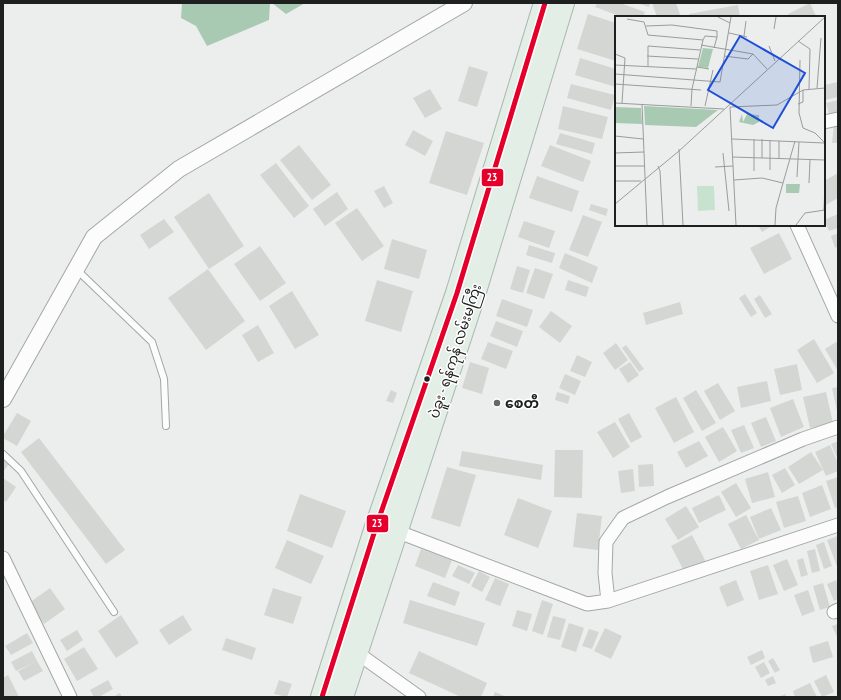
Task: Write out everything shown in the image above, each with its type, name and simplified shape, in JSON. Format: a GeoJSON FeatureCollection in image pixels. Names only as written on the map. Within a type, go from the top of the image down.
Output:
{"type":"FeatureCollection","features":[{"type":"Feature","properties":{"kind":"highway","name":"ပဲခူး - ရန်ကုန် လမ်းမကြီး"},"geometry":{"type":"LineString","coordinates":[[322,697],[376,527],[457,293],[545,3]]}},
{"type":"Feature","properties":{"kind":"highway","name":"ပဲခူး - ရန်ကုန် လမ်းမကြီး"},"geometry":{"type":"LineString","coordinates":[[342,697],[473,298],[563,3]]}},
{"type":"Feature","properties":{"kind":"street"},"geometry":{"type":"LineString","coordinates":[[3,399],[94,237],[179,169],[464,3]]}},
{"type":"Feature","properties":{"kind":"street"},"geometry":{"type":"LineString","coordinates":[[825,122],[838,119]]}},
{"type":"Feature","properties":{"kind":"street"},"geometry":{"type":"LineString","coordinates":[[797,226],[838,316]]}},
{"type":"Feature","properties":{"kind":"street"},"geometry":{"type":"LineString","coordinates":[[608,601],[605,573],[606,542],[624,518],[667,496],[803,438],[838,427]]}},
{"type":"Feature","properties":{"kind":"street"},"geometry":{"type":"LineString","coordinates":[[396,531],[587,604],[608,601],[838,524]]}},
{"type":"Feature","properties":{"kind":"street"},"geometry":{"type":"LineString","coordinates":[[3,558],[70,697]]}},
{"type":"Feature","properties":{"kind":"street"},"geometry":{"type":"LineString","coordinates":[[356,652],[419,697]]}},
{"type":"Feature","properties":{"kind":"lane"},"geometry":{"type":"LineString","coordinates":[[75,269],[152,342],[164,379],[166,426]]}},
{"type":"Feature","properties":{"kind":"lane"},"geometry":{"type":"LineString","coordinates":[[3,454],[21,471],[114,612]]}},
{"type":"Feature","properties":{"kind":"shaded area"},"geometry":{"type":"Polygon","coordinates":[[[182,3],[270,3],[269,20],[207,46],[196,26],[181,18],[182,3]]]}},
{"type":"Feature","properties":{"kind":"shaded area"},"geometry":{"type":"Polygon","coordinates":[[[272,3],[305,3],[286,14],[272,3]]]}},
{"type":"Feature","properties":{"kind":"building"},"geometry":{"type":"Polygon","coordinates":[[[597,3],[620,3],[645,12],[643,16],[619,16],[595,7],[597,3]]]}},
{"type":"Feature","properties":{"kind":"building"},"geometry":{"type":"Polygon","coordinates":[[[637,3],[650,3],[649,7],[637,3]]]}},
{"type":"Feature","properties":{"kind":"building"},"geometry":{"type":"Polygon","coordinates":[[[652,3],[676,3],[681,16],[657,16],[652,3]]]}},
{"type":"Feature","properties":{"kind":"building"},"geometry":{"type":"Polygon","coordinates":[[[810,3],[816,16],[789,16],[788,14],[810,3]]]}},
{"type":"Feature","properties":{"kind":"building"},"geometry":{"type":"Polygon","coordinates":[[[738,5],[740,16],[689,16],[689,14],[738,5]]]}},
{"type":"Feature","properties":{"kind":"building"},"geometry":{"type":"Polygon","coordinates":[[[588,14],[615,23],[615,61],[577,49],[588,14]]]}},
{"type":"Feature","properties":{"kind":"building"},"geometry":{"type":"Polygon","coordinates":[[[580,58],[615,69],[615,87],[575,75],[580,58]]]}},
{"type":"Feature","properties":{"kind":"building"},"geometry":{"type":"Polygon","coordinates":[[[469,66],[488,72],[477,107],[458,101],[469,66]]]}},
{"type":"Feature","properties":{"kind":"building"},"geometry":{"type":"Polygon","coordinates":[[[838,82],[838,97],[825,100],[825,85],[838,82]]]}},
{"type":"Feature","properties":{"kind":"building"},"geometry":{"type":"Polygon","coordinates":[[[571,84],[615,95],[611,110],[567,98],[571,84]]]}},
{"type":"Feature","properties":{"kind":"building"},"geometry":{"type":"Polygon","coordinates":[[[430,89],[442,109],[425,118],[413,98],[430,89]]]}},
{"type":"Feature","properties":{"kind":"building"},"geometry":{"type":"Polygon","coordinates":[[[838,100],[838,116],[830,118],[826,103],[838,100]]]}},
{"type":"Feature","properties":{"kind":"building"},"geometry":{"type":"Polygon","coordinates":[[[563,106],[608,117],[602,139],[558,129],[563,106]]]}},
{"type":"Feature","properties":{"kind":"building"},"geometry":{"type":"Polygon","coordinates":[[[834,124],[838,124],[838,143],[832,143],[834,124]]]}},
{"type":"Feature","properties":{"kind":"building"},"geometry":{"type":"Polygon","coordinates":[[[413,130],[433,141],[425,156],[405,145],[413,130]]]}},
{"type":"Feature","properties":{"kind":"building"},"geometry":{"type":"Polygon","coordinates":[[[446,131],[484,143],[467,195],[429,183],[446,131]]]}},
{"type":"Feature","properties":{"kind":"building"},"geometry":{"type":"Polygon","coordinates":[[[560,133],[595,143],[592,154],[556,144],[560,133]]]}},
{"type":"Feature","properties":{"kind":"building"},"geometry":{"type":"Polygon","coordinates":[[[299,145],[331,185],[312,200],[280,160],[299,145]]]}},
{"type":"Feature","properties":{"kind":"building"},"geometry":{"type":"Polygon","coordinates":[[[550,145],[591,161],[583,182],[541,166],[550,145]]]}},
{"type":"Feature","properties":{"kind":"building"},"geometry":{"type":"Polygon","coordinates":[[[276,163],[309,206],[294,218],[260,175],[276,163]]]}},
{"type":"Feature","properties":{"kind":"building"},"geometry":{"type":"Polygon","coordinates":[[[838,173],[838,198],[825,205],[825,180],[838,173]]]}},
{"type":"Feature","properties":{"kind":"building"},"geometry":{"type":"Polygon","coordinates":[[[537,176],[579,191],[572,212],[529,198],[537,176]]]}},
{"type":"Feature","properties":{"kind":"building"},"geometry":{"type":"Polygon","coordinates":[[[384,186],[393,203],[384,208],[374,191],[384,186]]]}},
{"type":"Feature","properties":{"kind":"building"},"geometry":{"type":"Polygon","coordinates":[[[337,192],[348,209],[325,226],[313,209],[337,192]]]}},
{"type":"Feature","properties":{"kind":"building"},"geometry":{"type":"Polygon","coordinates":[[[209,193],[244,246],[209,269],[174,217],[209,193]]]}},
{"type":"Feature","properties":{"kind":"building"},"geometry":{"type":"Polygon","coordinates":[[[591,204],[608,209],[606,216],[589,210],[591,204]]]}},
{"type":"Feature","properties":{"kind":"building"},"geometry":{"type":"Polygon","coordinates":[[[357,208],[384,246],[362,261],[335,223],[357,208]]]}},
{"type":"Feature","properties":{"kind":"building"},"geometry":{"type":"Polygon","coordinates":[[[838,214],[838,228],[829,231],[825,220],[838,214]]]}},
{"type":"Feature","properties":{"kind":"building"},"geometry":{"type":"Polygon","coordinates":[[[583,215],[602,222],[588,257],[569,250],[583,215]]]}},
{"type":"Feature","properties":{"kind":"building"},"geometry":{"type":"Polygon","coordinates":[[[164,219],[174,232],[149,249],[140,235],[164,219]]]}},
{"type":"Feature","properties":{"kind":"building"},"geometry":{"type":"Polygon","coordinates":[[[524,221],[555,231],[549,248],[518,237],[524,221]]]}},
{"type":"Feature","properties":{"kind":"building"},"geometry":{"type":"Polygon","coordinates":[[[759,226],[771,226],[762,232],[759,226]]]}},
{"type":"Feature","properties":{"kind":"building"},"geometry":{"type":"Polygon","coordinates":[[[779,233],[792,259],[764,274],[750,248],[779,233]]]}},
{"type":"Feature","properties":{"kind":"building"},"geometry":{"type":"Polygon","coordinates":[[[838,233],[838,246],[835,248],[831,236],[838,233]]]}},
{"type":"Feature","properties":{"kind":"building"},"geometry":{"type":"Polygon","coordinates":[[[392,239],[427,250],[419,279],[384,269],[392,239]]]}},
{"type":"Feature","properties":{"kind":"building"},"geometry":{"type":"Polygon","coordinates":[[[529,245],[555,253],[552,263],[526,255],[529,245]]]}},
{"type":"Feature","properties":{"kind":"building"},"geometry":{"type":"Polygon","coordinates":[[[260,246],[286,283],[260,301],[234,264],[260,246]]]}},
{"type":"Feature","properties":{"kind":"building"},"geometry":{"type":"Polygon","coordinates":[[[565,253],[598,267],[592,283],[559,268],[565,253]]]}},
{"type":"Feature","properties":{"kind":"building"},"geometry":{"type":"Polygon","coordinates":[[[517,266],[530,270],[523,293],[510,289],[517,266]]]}},
{"type":"Feature","properties":{"kind":"building"},"geometry":{"type":"Polygon","coordinates":[[[535,268],[553,274],[544,299],[526,293],[535,268]]]}},
{"type":"Feature","properties":{"kind":"building"},"geometry":{"type":"Polygon","coordinates":[[[208,269],[245,321],[206,350],[168,298],[208,269]]]}},
{"type":"Feature","properties":{"kind":"building"},"geometry":{"type":"Polygon","coordinates":[[[377,280],[413,291],[401,332],[365,321],[377,280]]]}},
{"type":"Feature","properties":{"kind":"building"},"geometry":{"type":"Polygon","coordinates":[[[568,280],[589,287],[586,297],[565,290],[568,280]]]}},
{"type":"Feature","properties":{"kind":"building"},"geometry":{"type":"Polygon","coordinates":[[[292,291],[319,335],[295,349],[269,306],[292,291]]]}},
{"type":"Feature","properties":{"kind":"building"},"geometry":{"type":"Polygon","coordinates":[[[745,294],[757,313],[751,317],[739,298],[745,294]]]}},
{"type":"Feature","properties":{"kind":"building"},"geometry":{"type":"Polygon","coordinates":[[[760,295],[772,314],[765,318],[754,299],[760,295]]]}},
{"type":"Feature","properties":{"kind":"building"},"geometry":{"type":"Polygon","coordinates":[[[502,299],[533,310],[527,327],[496,316],[502,299]]]}},
{"type":"Feature","properties":{"kind":"building"},"geometry":{"type":"Polygon","coordinates":[[[680,302],[683,314],[646,325],[643,313],[680,302]]]}},
{"type":"Feature","properties":{"kind":"building"},"geometry":{"type":"Polygon","coordinates":[[[551,311],[572,326],[560,343],[539,327],[551,311]]]}},
{"type":"Feature","properties":{"kind":"building"},"geometry":{"type":"Polygon","coordinates":[[[496,321],[523,331],[517,347],[490,336],[496,321]]]}},
{"type":"Feature","properties":{"kind":"building"},"geometry":{"type":"Polygon","coordinates":[[[258,325],[274,353],[258,362],[242,335],[258,325]]]}},
{"type":"Feature","properties":{"kind":"building"},"geometry":{"type":"Polygon","coordinates":[[[814,339],[834,373],[817,383],[797,350],[814,339]]]}},
{"type":"Feature","properties":{"kind":"building"},"geometry":{"type":"Polygon","coordinates":[[[838,341],[838,371],[825,349],[838,341]]]}},
{"type":"Feature","properties":{"kind":"building"},"geometry":{"type":"Polygon","coordinates":[[[488,342],[513,351],[506,369],[481,359],[488,342]]]}},
{"type":"Feature","properties":{"kind":"building"},"geometry":{"type":"Polygon","coordinates":[[[616,343],[628,360],[615,370],[603,353],[616,343]]]}},
{"type":"Feature","properties":{"kind":"building"},"geometry":{"type":"Polygon","coordinates":[[[626,345],[644,369],[639,372],[622,348],[626,345]]]}},
{"type":"Feature","properties":{"kind":"building"},"geometry":{"type":"Polygon","coordinates":[[[577,355],[592,362],[585,377],[570,371],[577,355]]]}},
{"type":"Feature","properties":{"kind":"building"},"geometry":{"type":"Polygon","coordinates":[[[470,362],[489,368],[482,394],[462,388],[470,362]]]}},
{"type":"Feature","properties":{"kind":"building"},"geometry":{"type":"Polygon","coordinates":[[[630,362],[639,375],[628,383],[619,369],[630,362]]]}},
{"type":"Feature","properties":{"kind":"building"},"geometry":{"type":"Polygon","coordinates":[[[797,364],[802,390],[780,395],[774,369],[797,364]]]}},
{"type":"Feature","properties":{"kind":"building"},"geometry":{"type":"Polygon","coordinates":[[[565,374],[581,381],[575,395],[559,388],[565,374]]]}},
{"type":"Feature","properties":{"kind":"building"},"geometry":{"type":"Polygon","coordinates":[[[767,381],[771,401],[741,408],[737,387],[767,381]]]}},
{"type":"Feature","properties":{"kind":"building"},"geometry":{"type":"Polygon","coordinates":[[[718,383],[735,411],[720,420],[704,391],[718,383]]]}},
{"type":"Feature","properties":{"kind":"building"},"geometry":{"type":"Polygon","coordinates":[[[838,387],[838,411],[837,411],[832,388],[838,387]]]}},
{"type":"Feature","properties":{"kind":"building"},"geometry":{"type":"Polygon","coordinates":[[[391,390],[397,393],[393,403],[386,401],[391,390]]]}},
{"type":"Feature","properties":{"kind":"building"},"geometry":{"type":"Polygon","coordinates":[[[696,390],[716,423],[702,431],[683,398],[696,390]]]}},
{"type":"Feature","properties":{"kind":"building"},"geometry":{"type":"Polygon","coordinates":[[[557,392],[570,396],[568,404],[555,400],[557,392]]]}},
{"type":"Feature","properties":{"kind":"building"},"geometry":{"type":"Polygon","coordinates":[[[826,392],[833,423],[810,428],[803,397],[826,392]]]}},
{"type":"Feature","properties":{"kind":"building"},"geometry":{"type":"Polygon","coordinates":[[[676,397],[694,432],[674,443],[655,408],[676,397]]]}},
{"type":"Feature","properties":{"kind":"building"},"geometry":{"type":"Polygon","coordinates":[[[793,399],[804,427],[781,437],[770,408],[793,399]]]}},
{"type":"Feature","properties":{"kind":"building"},"geometry":{"type":"Polygon","coordinates":[[[17,413],[31,421],[17,446],[3,438],[3,436],[17,413]]]}},
{"type":"Feature","properties":{"kind":"building"},"geometry":{"type":"Polygon","coordinates":[[[629,413],[642,437],[631,443],[618,419],[629,413]]]}},
{"type":"Feature","properties":{"kind":"building"},"geometry":{"type":"Polygon","coordinates":[[[766,417],[776,441],[761,447],[751,423],[766,417]]]}},
{"type":"Feature","properties":{"kind":"building"},"geometry":{"type":"Polygon","coordinates":[[[615,422],[630,447],[613,458],[597,432],[615,422]]]}},
{"type":"Feature","properties":{"kind":"building"},"geometry":{"type":"Polygon","coordinates":[[[744,425],[754,448],[741,453],[731,430],[744,425]]]}},
{"type":"Feature","properties":{"kind":"building"},"geometry":{"type":"Polygon","coordinates":[[[723,427],[737,451],[719,462],[705,437],[723,427]]]}},
{"type":"Feature","properties":{"kind":"building"},"geometry":{"type":"Polygon","coordinates":[[[39,438],[125,550],[106,564],[21,452],[39,438]]]}},
{"type":"Feature","properties":{"kind":"building"},"geometry":{"type":"Polygon","coordinates":[[[699,441],[708,456],[686,468],[677,452],[699,441]]]}},
{"type":"Feature","properties":{"kind":"building"},"geometry":{"type":"Polygon","coordinates":[[[838,441],[838,460],[831,444],[838,441]]]}},
{"type":"Feature","properties":{"kind":"building"},"geometry":{"type":"Polygon","coordinates":[[[830,445],[838,463],[838,471],[826,476],[815,452],[830,445]]]}},
{"type":"Feature","properties":{"kind":"building"},"geometry":{"type":"Polygon","coordinates":[[[555,450],[583,450],[582,498],[554,497],[555,450]]]}},
{"type":"Feature","properties":{"kind":"building"},"geometry":{"type":"Polygon","coordinates":[[[462,451],[543,465],[541,480],[459,466],[462,451]]]}},
{"type":"Feature","properties":{"kind":"building"},"geometry":{"type":"Polygon","coordinates":[[[811,452],[823,470],[799,484],[788,467],[811,452]]]}},
{"type":"Feature","properties":{"kind":"building"},"geometry":{"type":"Polygon","coordinates":[[[3,460],[9,464],[3,472],[3,460]]]}},
{"type":"Feature","properties":{"kind":"building"},"geometry":{"type":"Polygon","coordinates":[[[653,464],[654,486],[639,487],[638,465],[653,464]]]}},
{"type":"Feature","properties":{"kind":"building"},"geometry":{"type":"Polygon","coordinates":[[[447,467],[476,475],[460,527],[431,518],[447,467]]]}},
{"type":"Feature","properties":{"kind":"building"},"geometry":{"type":"Polygon","coordinates":[[[785,468],[795,485],[782,493],[772,475],[785,468]]]}},
{"type":"Feature","properties":{"kind":"building"},"geometry":{"type":"Polygon","coordinates":[[[633,469],[635,491],[621,493],[618,471],[633,469]]]}},
{"type":"Feature","properties":{"kind":"building"},"geometry":{"type":"Polygon","coordinates":[[[768,472],[775,497],[752,503],[745,479],[768,472]]]}},
{"type":"Feature","properties":{"kind":"building"},"geometry":{"type":"Polygon","coordinates":[[[838,477],[838,507],[835,508],[826,481],[838,477]]]}},
{"type":"Feature","properties":{"kind":"building"},"geometry":{"type":"Polygon","coordinates":[[[3,478],[16,487],[6,502],[3,500],[3,478]]]}},
{"type":"Feature","properties":{"kind":"building"},"geometry":{"type":"Polygon","coordinates":[[[736,483],[751,508],[736,517],[721,492],[736,483]]]}},
{"type":"Feature","properties":{"kind":"building"},"geometry":{"type":"Polygon","coordinates":[[[822,485],[831,509],[810,517],[802,493],[822,485]]]}},
{"type":"Feature","properties":{"kind":"building"},"geometry":{"type":"Polygon","coordinates":[[[300,494],[346,511],[332,548],[287,531],[300,494]]]}},
{"type":"Feature","properties":{"kind":"building"},"geometry":{"type":"Polygon","coordinates":[[[719,495],[726,510],[699,523],[692,508],[719,495]]]}},
{"type":"Feature","properties":{"kind":"building"},"geometry":{"type":"Polygon","coordinates":[[[798,496],[806,521],[784,528],[776,502],[798,496]]]}},
{"type":"Feature","properties":{"kind":"building"},"geometry":{"type":"Polygon","coordinates":[[[518,498],[552,511],[538,548],[504,535],[518,498]]]}},
{"type":"Feature","properties":{"kind":"building"},"geometry":{"type":"Polygon","coordinates":[[[686,506],[699,527],[678,540],[665,519],[686,506]]]}},
{"type":"Feature","properties":{"kind":"building"},"geometry":{"type":"Polygon","coordinates":[[[771,508],[781,530],[759,539],[750,517],[771,508]]]}},
{"type":"Feature","properties":{"kind":"building"},"geometry":{"type":"Polygon","coordinates":[[[577,513],[602,516],[598,550],[573,547],[577,513]]]}},
{"type":"Feature","properties":{"kind":"building"},"geometry":{"type":"Polygon","coordinates":[[[746,515],[759,540],[741,549],[728,524],[746,515]]]}},
{"type":"Feature","properties":{"kind":"building"},"geometry":{"type":"Polygon","coordinates":[[[692,535],[706,562],[685,573],[671,546],[692,535]]]}},
{"type":"Feature","properties":{"kind":"building"},"geometry":{"type":"Polygon","coordinates":[[[838,536],[838,569],[827,540],[838,536]]]}},
{"type":"Feature","properties":{"kind":"building"},"geometry":{"type":"Polygon","coordinates":[[[287,540],[324,556],[311,584],[275,568],[287,540]]]}},
{"type":"Feature","properties":{"kind":"building"},"geometry":{"type":"Polygon","coordinates":[[[824,542],[832,566],[824,569],[816,545],[824,542]]]}},
{"type":"Feature","properties":{"kind":"building"},"geometry":{"type":"Polygon","coordinates":[[[421,549],[452,560],[445,578],[415,566],[421,549]]]}},
{"type":"Feature","properties":{"kind":"building"},"geometry":{"type":"Polygon","coordinates":[[[815,549],[820,571],[812,573],[807,551],[815,549]]]}},
{"type":"Feature","properties":{"kind":"building"},"geometry":{"type":"Polygon","coordinates":[[[803,558],[808,575],[801,577],[797,560],[803,558]]]}},
{"type":"Feature","properties":{"kind":"building"},"geometry":{"type":"Polygon","coordinates":[[[787,559],[798,585],[784,591],[773,565],[787,559]]]}},
{"type":"Feature","properties":{"kind":"building"},"geometry":{"type":"Polygon","coordinates":[[[458,565],[475,573],[469,584],[452,576],[458,565]]]}},
{"type":"Feature","properties":{"kind":"building"},"geometry":{"type":"Polygon","coordinates":[[[768,565],[778,594],[759,600],[750,571],[768,565]]]}},
{"type":"Feature","properties":{"kind":"building"},"geometry":{"type":"Polygon","coordinates":[[[479,571],[490,577],[482,592],[471,586],[479,571]]]}},
{"type":"Feature","properties":{"kind":"building"},"geometry":{"type":"Polygon","coordinates":[[[495,578],[509,584],[500,606],[485,600],[495,578]]]}},
{"type":"Feature","properties":{"kind":"building"},"geometry":{"type":"Polygon","coordinates":[[[736,580],[744,600],[727,607],[719,587],[736,580]]]}},
{"type":"Feature","properties":{"kind":"building"},"geometry":{"type":"Polygon","coordinates":[[[836,580],[838,586],[838,599],[834,601],[827,584],[836,580]]]}},
{"type":"Feature","properties":{"kind":"building"},"geometry":{"type":"Polygon","coordinates":[[[433,582],[460,592],[455,606],[427,596],[433,582]]]}},
{"type":"Feature","properties":{"kind":"building"},"geometry":{"type":"Polygon","coordinates":[[[823,583],[830,607],[820,610],[813,586],[823,583]]]}},
{"type":"Feature","properties":{"kind":"building"},"geometry":{"type":"Polygon","coordinates":[[[50,588],[65,609],[44,624],[29,603],[50,588]]]}},
{"type":"Feature","properties":{"kind":"building"},"geometry":{"type":"Polygon","coordinates":[[[273,588],[302,597],[293,624],[264,615],[273,588]]]}},
{"type":"Feature","properties":{"kind":"building"},"geometry":{"type":"Polygon","coordinates":[[[808,590],[815,611],[802,616],[794,595],[808,590]]]}},
{"type":"Feature","properties":{"kind":"building"},"geometry":{"type":"Polygon","coordinates":[[[410,600],[485,623],[477,646],[403,623],[410,600]]]}},
{"type":"Feature","properties":{"kind":"building"},"geometry":{"type":"Polygon","coordinates":[[[542,600],[553,604],[543,635],[532,631],[542,600]]]}},
{"type":"Feature","properties":{"kind":"building"},"geometry":{"type":"Polygon","coordinates":[[[517,610],[532,614],[527,631],[512,626],[517,610]]]}},
{"type":"Feature","properties":{"kind":"building"},"geometry":{"type":"Polygon","coordinates":[[[121,615],[139,643],[116,658],[98,631],[121,615]]]}},
{"type":"Feature","properties":{"kind":"building"},"geometry":{"type":"Polygon","coordinates":[[[183,615],[192,630],[169,645],[159,630],[183,615]]]}},
{"type":"Feature","properties":{"kind":"building"},"geometry":{"type":"Polygon","coordinates":[[[553,616],[566,619],[560,640],[547,637],[553,616]]]}},
{"type":"Feature","properties":{"kind":"building"},"geometry":{"type":"Polygon","coordinates":[[[569,623],[584,628],[576,652],[561,647],[569,623]]]}},
{"type":"Feature","properties":{"kind":"building"},"geometry":{"type":"Polygon","coordinates":[[[838,624],[838,639],[832,626],[838,624]]]}},
{"type":"Feature","properties":{"kind":"building"},"geometry":{"type":"Polygon","coordinates":[[[605,628],[622,636],[611,659],[594,651],[605,628]]]}},
{"type":"Feature","properties":{"kind":"building"},"geometry":{"type":"Polygon","coordinates":[[[589,629],[599,632],[592,649],[582,646],[589,629]]]}},
{"type":"Feature","properties":{"kind":"building"},"geometry":{"type":"Polygon","coordinates":[[[77,630],[83,640],[67,651],[60,640],[77,630]]]}},
{"type":"Feature","properties":{"kind":"building"},"geometry":{"type":"Polygon","coordinates":[[[27,633],[33,643],[11,655],[5,646],[27,633]]]}},
{"type":"Feature","properties":{"kind":"building"},"geometry":{"type":"Polygon","coordinates":[[[226,638],[256,648],[252,660],[222,650],[226,638]]]}},
{"type":"Feature","properties":{"kind":"building"},"geometry":{"type":"Polygon","coordinates":[[[828,641],[833,657],[813,663],[809,647],[828,641]]]}},
{"type":"Feature","properties":{"kind":"building"},"geometry":{"type":"Polygon","coordinates":[[[84,647],[98,669],[77,681],[64,659],[84,647]]]}},
{"type":"Feature","properties":{"kind":"building"},"geometry":{"type":"Polygon","coordinates":[[[762,650],[765,658],[751,665],[747,657],[762,650]]]}},
{"type":"Feature","properties":{"kind":"building"},"geometry":{"type":"Polygon","coordinates":[[[32,651],[37,661],[16,671],[11,662],[32,651]]]}},
{"type":"Feature","properties":{"kind":"building"},"geometry":{"type":"Polygon","coordinates":[[[419,651],[487,683],[481,697],[461,697],[409,673],[419,651]]]}},
{"type":"Feature","properties":{"kind":"building"},"geometry":{"type":"Polygon","coordinates":[[[773,658],[780,670],[775,673],[768,661],[773,658]]]}},
{"type":"Feature","properties":{"kind":"building"},"geometry":{"type":"Polygon","coordinates":[[[37,661],[43,671],[24,681],[18,671],[37,661]]]}},
{"type":"Feature","properties":{"kind":"building"},"geometry":{"type":"Polygon","coordinates":[[[764,662],[770,673],[761,678],[755,667],[764,662]]]}},
{"type":"Feature","properties":{"kind":"building"},"geometry":{"type":"Polygon","coordinates":[[[8,675],[19,697],[3,697],[3,678],[8,675]]]}},
{"type":"Feature","properties":{"kind":"building"},"geometry":{"type":"Polygon","coordinates":[[[826,675],[834,692],[822,697],[814,681],[826,675]]]}},
{"type":"Feature","properties":{"kind":"building"},"geometry":{"type":"Polygon","coordinates":[[[773,676],[776,683],[768,686],[765,680],[773,676]]]}},
{"type":"Feature","properties":{"kind":"building"},"geometry":{"type":"Polygon","coordinates":[[[108,680],[113,689],[99,697],[94,697],[90,690],[108,680]]]}},
{"type":"Feature","properties":{"kind":"building"},"geometry":{"type":"Polygon","coordinates":[[[279,680],[292,684],[287,697],[274,694],[279,680]]]}},
{"type":"Feature","properties":{"kind":"building"},"geometry":{"type":"Polygon","coordinates":[[[810,683],[817,697],[795,697],[793,691],[810,683]]]}},
{"type":"Feature","properties":{"kind":"building"},"geometry":{"type":"Polygon","coordinates":[[[495,692],[507,697],[493,697],[495,692]]]}},
{"type":"Feature","properties":{"kind":"building"},"geometry":{"type":"Polygon","coordinates":[[[120,693],[122,697],[113,697],[120,693]]]}},
{"type":"Feature","properties":{"kind":"building"},"geometry":{"type":"Polygon","coordinates":[[[785,694],[787,697],[778,697],[785,694]]]}},
{"type":"Feature","properties":{"kind":"transit line","name":"23"},"geometry":{"type":"LineString","coordinates":[[322,697],[376,527],[457,293],[545,3]]}},
{"type":"Feature","properties":{"kind":"place","name":"စေတီ"},"geometry":{"type":"Point","coordinates":[497,403]}}]}
